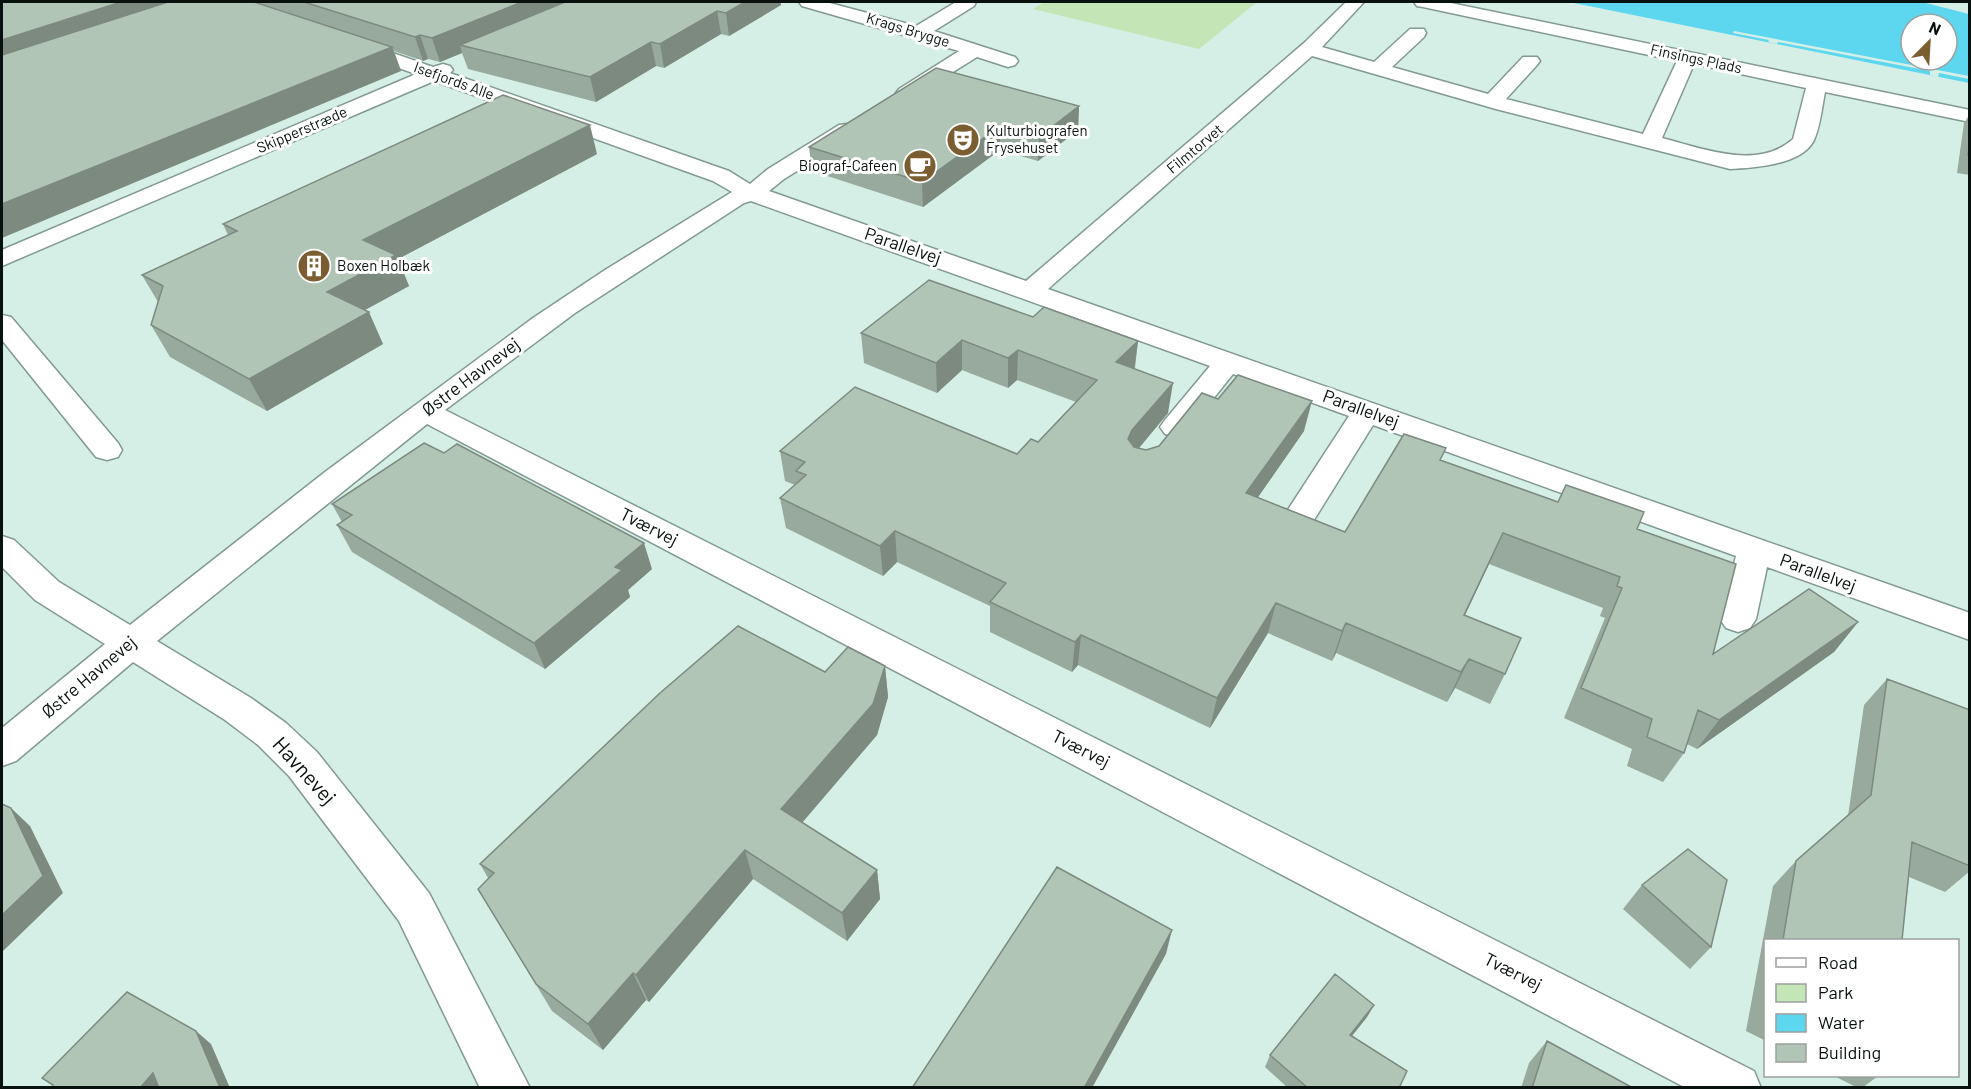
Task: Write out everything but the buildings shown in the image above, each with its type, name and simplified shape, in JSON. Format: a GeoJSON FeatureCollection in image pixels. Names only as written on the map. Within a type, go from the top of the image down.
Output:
{"type":"FeatureCollection","features":[{"type":"Feature","properties":{"kind":"street","name":"Krags Brygge"},"geometry":{"type":"LineString","coordinates":[[808,2],[919,32],[973,51]]}},
{"type":"Feature","properties":{"kind":"street"},"geometry":{"type":"LineString","coordinates":[[919,32],[968,2]]}},
{"type":"Feature","properties":{"kind":"street","name":"Filmtorvet"},"geometry":{"type":"LineString","coordinates":[[1030,291],[1308,49],[1355,2]]}},
{"type":"Feature","properties":{"kind":"street","name":"Finsings Plads"},"geometry":{"type":"LineString","coordinates":[[1423,2],[1681,50],[1817,84],[1970,116]]}},
{"type":"Feature","properties":{"kind":"street"},"geometry":{"type":"LineString","coordinates":[[1378,69],[1417,33]]}},
{"type":"Feature","properties":{"kind":"street","name":"Isefjords Alle"},"geometry":{"type":"LineString","coordinates":[[334,39],[721,176],[751,194]]}},
{"type":"Feature","properties":{"kind":"street"},"geometry":{"type":"LineString","coordinates":[[1308,49],[1492,102],[1730,162],[1756,160],[1785,153],[1803,141],[1817,84]]}},
{"type":"Feature","properties":{"kind":"street"},"geometry":{"type":"LineString","coordinates":[[1650,142],[1681,50]]}},
{"type":"Feature","properties":{"kind":"street"},"geometry":{"type":"LineString","coordinates":[[884,107],[973,51],[1008,61]]}},
{"type":"Feature","properties":{"kind":"street","name":"Skipperstræde"},"geometry":{"type":"LineString","coordinates":[[2,259],[466,60]]}},
{"type":"Feature","properties":{"kind":"street"},"geometry":{"type":"LineString","coordinates":[[1492,102],[1530,61]]}},
{"type":"Feature","properties":{"kind":"street","name":"Østre Havnevej"},"geometry":{"type":"LineString","coordinates":[[2,750],[129,644],[425,411],[545,322],[736,198],[751,194],[776,174],[865,119]]}},
{"type":"Feature","properties":{"kind":"street","name":"Parallelvej"},"geometry":{"type":"LineString","coordinates":[[751,194],[766,197],[1229,361],[1970,627]]}},
{"type":"Feature","properties":{"kind":"street"},"geometry":{"type":"LineString","coordinates":[[2,323],[107,450]]}},
{"type":"Feature","properties":{"kind":"street"},"geometry":{"type":"LineString","coordinates":[[1157,450],[1229,361]]}},
{"type":"Feature","properties":{"kind":"street","name":"Tværvej"},"geometry":{"type":"LineString","coordinates":[[425,411],[1737,1088]]}},
{"type":"Feature","properties":{"kind":"street"},"geometry":{"type":"LineString","coordinates":[[1292,528],[1367,411]]}},
{"type":"Feature","properties":{"kind":"street","name":"Havnevej"},"geometry":{"type":"LineString","coordinates":[[2,548],[47,591],[129,644],[238,709],[272,734],[303,764],[414,907],[506,1088]]}},
{"type":"Feature","properties":{"kind":"street"},"geometry":{"type":"LineString","coordinates":[[1738,619],[1754,550]]}},
{"type":"Feature","properties":{"kind":"green space"},"geometry":{"type":"Polygon","coordinates":[[[1044,2],[1257,2],[1199,49],[1033,9],[1044,2]]]}},
{"type":"Feature","properties":{"kind":"water"},"geometry":{"type":"Polygon","coordinates":[[[1569,2],[1922,2],[1969,14],[1969,83],[1915,72],[1959,72],[1959,12],[1899,12],[1899,69],[1569,2]]]}},
{"type":"Feature","properties":{"kind":"pier"},"geometry":{"type":"Polygon","coordinates":[[[1734,31],[1899,63],[1899,65],[1778,42],[1777,44],[1768,42],[1769,40],[1733,33],[1734,31]]]}},
{"type":"Feature","properties":{"kind":"pier"},"geometry":{"type":"Polygon","coordinates":[[[1930,72],[1948,72],[1969,76],[1969,79],[1939,73],[1938,77],[1930,75],[1930,72]]]}},
{"type":"Feature","properties":{"kind":"place","name":"Kulturbiografen Frysehuset"},"geometry":{"type":"Point","coordinates":[963,140]}},
{"type":"Feature","properties":{"kind":"place","name":"Biograf-Cafeen"},"geometry":{"type":"Point","coordinates":[920,166]}},
{"type":"Feature","properties":{"kind":"place","name":"Boxen Holbæk"},"geometry":{"type":"Point","coordinates":[314,266]}}]}
